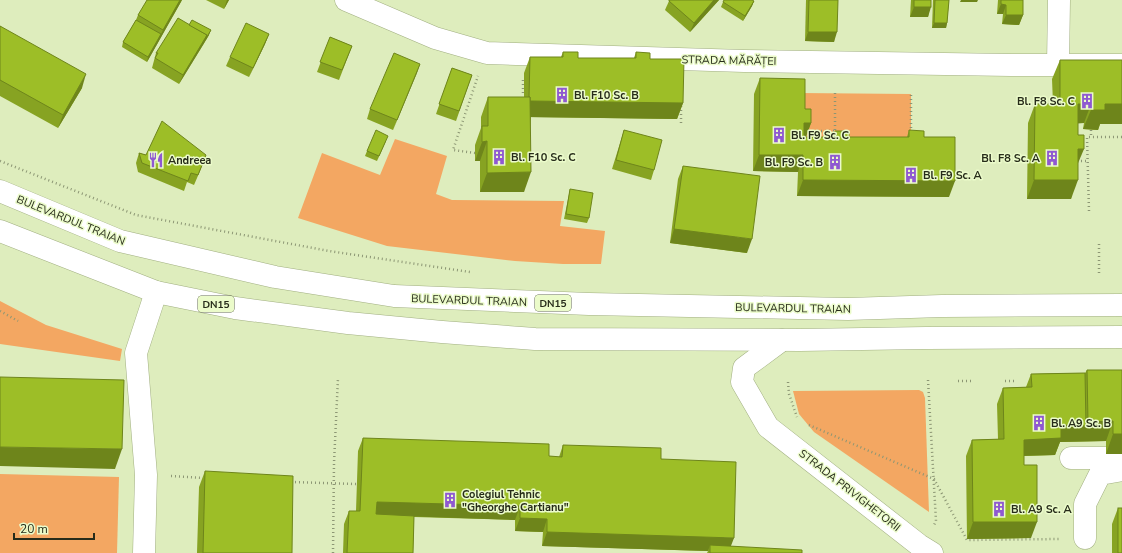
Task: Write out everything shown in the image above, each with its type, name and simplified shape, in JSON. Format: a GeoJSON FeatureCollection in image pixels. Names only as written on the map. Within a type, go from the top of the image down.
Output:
{"type":"FeatureCollection","features":[{"type":"Feature","properties":{"kind":"main road","name":"STRADA MĂRĂȚEI"},"geometry":{"type":"LineString","coordinates":[[346,0],[435,38],[487,53],[744,61],[1122,65]]}},
{"type":"Feature","properties":{"kind":"main road"},"geometry":{"type":"LineString","coordinates":[[1058,65],[1059,0]]}},
{"type":"Feature","properties":{"kind":"main road","name":"BULEVARDUL TRAIAN"},"geometry":{"type":"LineString","coordinates":[[0,191],[120,240],[275,277],[394,296],[589,304],[848,309],[942,306],[1122,305]]}},
{"type":"Feature","properties":{"kind":"main road","name":"DN15"},"geometry":{"type":"LineString","coordinates":[[0,231],[156,292],[235,308],[348,323],[442,332],[535,339],[782,340],[1122,337]]}},
{"type":"Feature","properties":{"kind":"main road"},"geometry":{"type":"LineString","coordinates":[[144,553],[146,475],[136,353],[156,292]]}},
{"type":"Feature","properties":{"kind":"main road","name":"STRADA PRIVIGHETORII"},"geometry":{"type":"LineString","coordinates":[[782,340],[744,368],[742,382],[768,427],[919,545],[932,553]]}},
{"type":"Feature","properties":{"kind":"main road"},"geometry":{"type":"LineString","coordinates":[[1071,458],[1122,458]]}},
{"type":"Feature","properties":{"kind":"main road"},"geometry":{"type":"LineString","coordinates":[[1085,538],[1085,504],[1100,474],[1122,470]]}},
{"type":"Feature","properties":{"kind":"path"},"geometry":{"type":"LineString","coordinates":[[475,153],[453,150],[479,73]]}},
{"type":"Feature","properties":{"kind":"path"},"geometry":{"type":"LineString","coordinates":[[835,93],[835,140]]}},
{"type":"Feature","properties":{"kind":"path"},"geometry":{"type":"LineString","coordinates":[[910,139],[911,94]]}},
{"type":"Feature","properties":{"kind":"path"},"geometry":{"type":"LineString","coordinates":[[681,100],[681,123]]}},
{"type":"Feature","properties":{"kind":"path"},"geometry":{"type":"LineString","coordinates":[[1090,130],[1091,138]]}},
{"type":"Feature","properties":{"kind":"path"},"geometry":{"type":"LineString","coordinates":[[805,131],[835,132]]}},
{"type":"Feature","properties":{"kind":"path"},"geometry":{"type":"LineString","coordinates":[[1089,210],[1087,137],[1122,138]]}},
{"type":"Feature","properties":{"kind":"path"},"geometry":{"type":"LineString","coordinates":[[0,161],[136,215],[329,251],[471,272]]}},
{"type":"Feature","properties":{"kind":"path"},"geometry":{"type":"LineString","coordinates":[[1076,161],[1088,161]]}},
{"type":"Feature","properties":{"kind":"path"},"geometry":{"type":"LineString","coordinates":[[1098,244],[1099,274]]}},
{"type":"Feature","properties":{"kind":"path"},"geometry":{"type":"LineString","coordinates":[[0,311],[18,321]]}},
{"type":"Feature","properties":{"kind":"path"},"geometry":{"type":"LineString","coordinates":[[333,553],[338,378]]}},
{"type":"Feature","properties":{"kind":"path"},"geometry":{"type":"LineString","coordinates":[[928,380],[936,521]]}},
{"type":"Feature","properties":{"kind":"path"},"geometry":{"type":"LineString","coordinates":[[1005,380],[1017,380]]}},
{"type":"Feature","properties":{"kind":"path"},"geometry":{"type":"LineString","coordinates":[[958,381],[971,381]]}},
{"type":"Feature","properties":{"kind":"path"},"geometry":{"type":"LineString","coordinates":[[788,382],[789,394],[799,419]]}},
{"type":"Feature","properties":{"kind":"path"},"geometry":{"type":"LineString","coordinates":[[802,422],[934,479],[967,540],[1085,538]]}},
{"type":"Feature","properties":{"kind":"path"},"geometry":{"type":"LineString","coordinates":[[146,475],[209,478]]}},
{"type":"Feature","properties":{"kind":"path"},"geometry":{"type":"LineString","coordinates":[[287,481],[356,484]]}},
{"type":"Feature","properties":{"kind":"shaded area"},"geometry":{"type":"Polygon","coordinates":[[[799,93],[911,94],[911,147],[798,139],[799,93]]]}},
{"type":"Feature","properties":{"kind":"shaded area"},"geometry":{"type":"Polygon","coordinates":[[[395,139],[447,156],[436,194],[452,200],[564,201],[560,226],[605,231],[601,264],[563,264],[515,261],[387,246],[298,218],[322,153],[380,175],[395,139]]]}},
{"type":"Feature","properties":{"kind":"shaded area"},"geometry":{"type":"Polygon","coordinates":[[[0,301],[46,325],[122,349],[120,361],[0,344],[0,301]]]}},
{"type":"Feature","properties":{"kind":"shaded area"},"geometry":{"type":"Polygon","coordinates":[[[919,390],[923,392],[925,398],[929,512],[814,432],[799,414],[793,391],[919,390]]]}},
{"type":"Feature","properties":{"kind":"shaded area"},"geometry":{"type":"Polygon","coordinates":[[[0,474],[119,477],[117,553],[0,553],[0,474]]]}},
{"type":"Feature","properties":{"kind":"building"},"geometry":{"type":"Polygon","coordinates":[[[147,0],[180,0],[163,30],[138,15],[147,0]]]}},
{"type":"Feature","properties":{"kind":"building"},"geometry":{"type":"Polygon","coordinates":[[[669,0],[714,0],[694,23],[669,0]]]}},
{"type":"Feature","properties":{"kind":"building"},"geometry":{"type":"Polygon","coordinates":[[[724,0],[754,1],[745,16],[723,2],[724,0]]]}},
{"type":"Feature","properties":{"kind":"building"},"geometry":{"type":"Polygon","coordinates":[[[809,0],[838,0],[837,32],[808,32],[809,0]]]}},
{"type":"Feature","properties":{"kind":"building"},"geometry":{"type":"Polygon","coordinates":[[[914,0],[931,0],[931,7],[914,7],[914,0]]]}},
{"type":"Feature","properties":{"kind":"building"},"geometry":{"type":"Polygon","coordinates":[[[935,0],[949,0],[947,23],[934,23],[935,0]]]}},
{"type":"Feature","properties":{"kind":"building"},"geometry":{"type":"Polygon","coordinates":[[[1001,0],[1023,0],[1023,15],[1006,15],[1006,5],[1001,4],[1001,0]]]}},
{"type":"Feature","properties":{"kind":"building"},"geometry":{"type":"Polygon","coordinates":[[[178,18],[207,35],[183,75],[155,58],[158,53],[156,53],[178,18]]]}},
{"type":"Feature","properties":{"kind":"building"},"geometry":{"type":"Polygon","coordinates":[[[136,20],[161,34],[148,57],[123,42],[136,20]]]}},
{"type":"Feature","properties":{"kind":"building"},"geometry":{"type":"Polygon","coordinates":[[[192,20],[211,30],[205,40],[207,35],[189,25],[192,20]]]}},
{"type":"Feature","properties":{"kind":"building"},"geometry":{"type":"Polygon","coordinates":[[[246,23],[269,34],[253,68],[230,57],[246,23]]]}},
{"type":"Feature","properties":{"kind":"building"},"geometry":{"type":"Polygon","coordinates":[[[0,26],[86,74],[63,115],[0,80],[0,26]]]}},
{"type":"Feature","properties":{"kind":"building"},"geometry":{"type":"Polygon","coordinates":[[[330,37],[352,46],[342,70],[320,62],[330,37]]]}},
{"type":"Feature","properties":{"kind":"building"},"geometry":{"type":"Polygon","coordinates":[[[563,52],[578,52],[578,58],[636,58],[636,52],[650,53],[650,59],[684,59],[683,103],[530,101],[530,57],[563,57],[563,52]]]}},
{"type":"Feature","properties":{"kind":"building"},"geometry":{"type":"Polygon","coordinates":[[[394,53],[420,64],[397,120],[370,109],[394,53]]]}},
{"type":"Feature","properties":{"kind":"building"},"geometry":{"type":"Polygon","coordinates":[[[1060,60],[1122,60],[1122,104],[1105,104],[1105,110],[1091,110],[1091,104],[1078,104],[1078,135],[1084,135],[1084,149],[1078,149],[1078,180],[1034,180],[1035,104],[1060,104],[1060,60]]]}},
{"type":"Feature","properties":{"kind":"building"},"geometry":{"type":"Polygon","coordinates":[[[452,68],[472,75],[459,111],[439,104],[452,68]]]}},
{"type":"Feature","properties":{"kind":"building"},"geometry":{"type":"Polygon","coordinates":[[[760,78],[805,79],[805,109],[811,109],[811,123],[804,123],[804,137],[835,137],[835,131],[849,131],[849,137],[909,137],[909,130],[924,131],[924,137],[955,137],[955,181],[803,180],[803,155],[759,155],[760,78]]]}},
{"type":"Feature","properties":{"kind":"building","name":"Bl. F10 Sc. C"},"geometry":{"type":"Polygon","coordinates":[[[488,97],[530,97],[531,172],[487,173],[487,141],[482,142],[482,126],[488,126],[488,97]]]}},
{"type":"Feature","properties":{"kind":"building"},"geometry":{"type":"Polygon","coordinates":[[[162,121],[206,155],[198,175],[191,173],[188,181],[142,163],[139,153],[146,155],[162,121]]]}},
{"type":"Feature","properties":{"kind":"building"},"geometry":{"type":"Polygon","coordinates":[[[376,130],[388,136],[379,156],[367,151],[376,130]]]}},
{"type":"Feature","properties":{"kind":"building"},"geometry":{"type":"Polygon","coordinates":[[[624,130],[662,140],[654,170],[616,160],[624,130]]]}},
{"type":"Feature","properties":{"kind":"building"},"geometry":{"type":"Polygon","coordinates":[[[683,166],[760,176],[752,239],[674,229],[683,166]]]}},
{"type":"Feature","properties":{"kind":"building"},"geometry":{"type":"Polygon","coordinates":[[[570,189],[593,193],[589,218],[566,214],[570,189]]]}},
{"type":"Feature","properties":{"kind":"building"},"geometry":{"type":"Polygon","coordinates":[[[1087,370],[1122,370],[1122,434],[1113,434],[1113,421],[1088,422],[1087,370]]]}},
{"type":"Feature","properties":{"kind":"building"},"geometry":{"type":"Polygon","coordinates":[[[1085,373],[1086,426],[1061,425],[1061,438],[1024,440],[1024,465],[1037,465],[1037,522],[973,522],[972,440],[1004,439],[1003,388],[1032,387],[1031,374],[1085,373]]]}},
{"type":"Feature","properties":{"kind":"building"},"geometry":{"type":"Polygon","coordinates":[[[0,377],[124,380],[122,449],[0,447],[0,377]]]}},
{"type":"Feature","properties":{"kind":"building"},"geometry":{"type":"Polygon","coordinates":[[[363,438],[549,444],[549,456],[562,457],[563,445],[661,448],[661,459],[736,462],[734,538],[547,532],[547,519],[520,518],[520,506],[377,502],[376,514],[414,516],[413,553],[347,553],[349,511],[360,511],[363,438]]]}},
{"type":"Feature","properties":{"kind":"building"},"geometry":{"type":"Polygon","coordinates":[[[205,471],[293,476],[292,553],[203,553],[205,471]]]}},
{"type":"Feature","properties":{"kind":"building"},"geometry":{"type":"Polygon","coordinates":[[[1118,508],[1122,508],[1122,553],[1118,553],[1118,508]]]}},
{"type":"Feature","properties":{"kind":"building"},"geometry":{"type":"Polygon","coordinates":[[[710,545],[802,550],[802,553],[710,553],[710,545]]]}},
{"type":"Feature","properties":{"kind":"place","name":"Bl. F10 Sc. B"},"geometry":{"type":"Point","coordinates":[562,95]}},
{"type":"Feature","properties":{"kind":"place","name":"Bl. F8 Sc. C"},"geometry":{"type":"Point","coordinates":[1087,101]}},
{"type":"Feature","properties":{"kind":"place","name":"Bl. F9 Sc. C"},"geometry":{"type":"Point","coordinates":[779,135]}},
{"type":"Feature","properties":{"kind":"place","name":"Bl. F10 Sc. C"},"geometry":{"type":"Point","coordinates":[499,157]}},
{"type":"Feature","properties":{"kind":"place","name":"Bl. F8 Sc. A"},"geometry":{"type":"Point","coordinates":[1052,158]}},
{"type":"Feature","properties":{"kind":"place","name":"Andreea"},"geometry":{"type":"Point","coordinates":[156,160]}},
{"type":"Feature","properties":{"kind":"place","name":"Bl. F9 Sc. B"},"geometry":{"type":"Point","coordinates":[835,162]}},
{"type":"Feature","properties":{"kind":"place","name":"Bl. F9 Sc. A"},"geometry":{"type":"Point","coordinates":[911,175]}},
{"type":"Feature","properties":{"kind":"place","name":"Bl. A9 Sc. B"},"geometry":{"type":"Point","coordinates":[1039,423]}},
{"type":"Feature","properties":{"kind":"place","name":"Colegiul Tehnic \"Gheorghe Cartianu\""},"geometry":{"type":"Point","coordinates":[450,500]}},
{"type":"Feature","properties":{"kind":"place","name":"Bl. A9 Sc. A"},"geometry":{"type":"Point","coordinates":[999,509]}}]}
